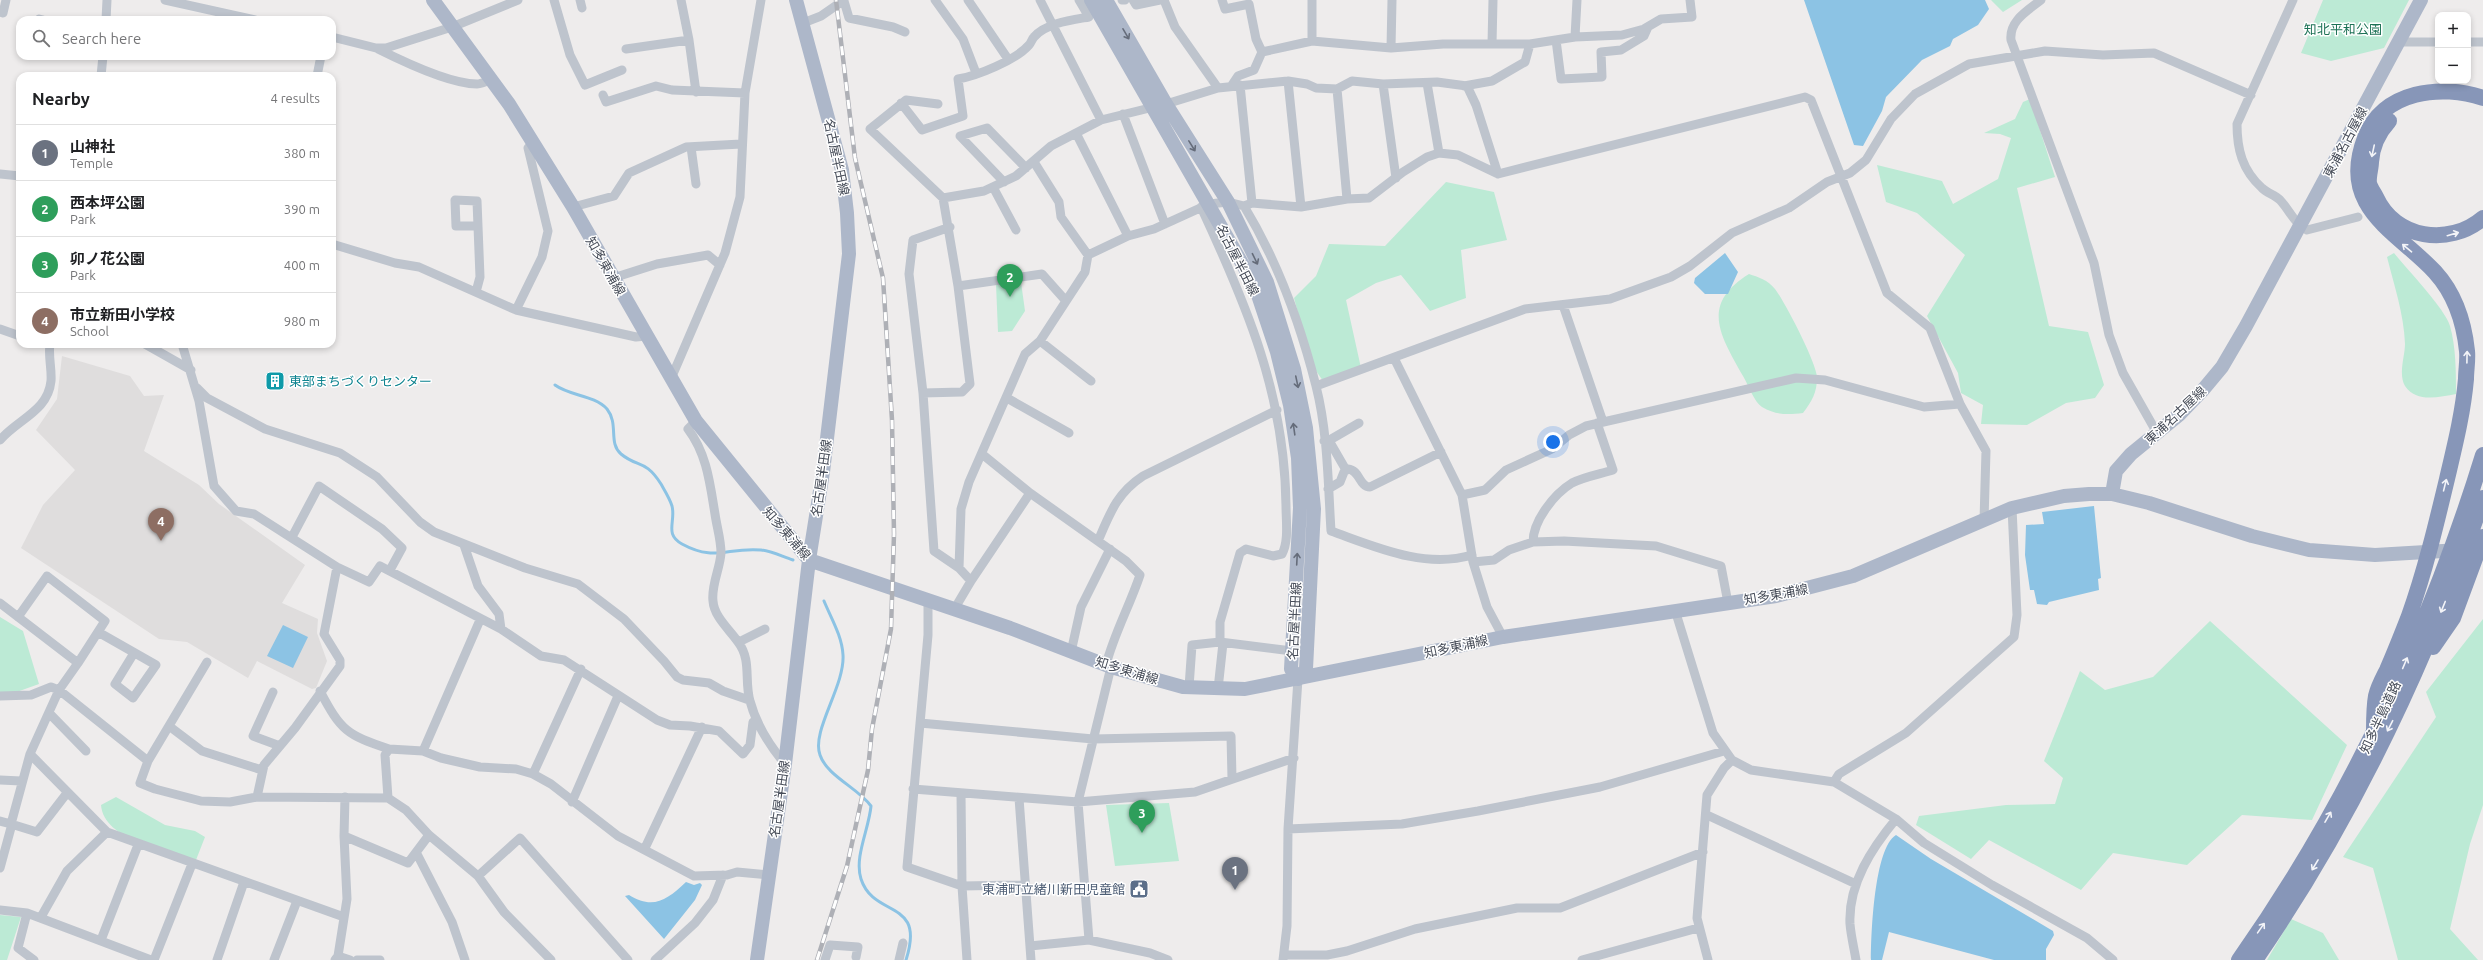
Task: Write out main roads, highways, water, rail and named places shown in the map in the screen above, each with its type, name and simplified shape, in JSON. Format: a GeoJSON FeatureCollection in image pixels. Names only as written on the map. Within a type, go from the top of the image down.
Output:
{"type":"FeatureCollection","features":[{"type":"Feature","properties":{"kind":"highway"},"geometry":{"type":"LineString","coordinates":[[2374,731],[2376,694],[2410,614],[2436,523],[2463,413],[2468,354],[2463,326],[2452,296],[2435,273],[2386,230],[2368,206],[2361,189],[2359,158],[2365,136],[2378,117],[2408,97],[2437,90],[2454,90],[2483,98]]}},
{"type":"Feature","properties":{"kind":"highway"},"geometry":{"type":"LineString","coordinates":[[2483,106],[2464,99],[2441,98],[2420,100],[2402,108],[2381,130],[2372,149],[2369,183],[2381,208],[2391,218],[2402,227],[2423,235],[2446,236],[2458,233],[2473,226],[2483,218]]}},
{"type":"Feature","properties":{"kind":"highway","name":"知多半島道路"},"geometry":{"type":"LineString","coordinates":[[2472,530],[2483,455]]}},
{"type":"Feature","properties":{"kind":"highway","name":"知多半島道路"},"geometry":{"type":"LineString","coordinates":[[2255,960],[2349,808],[2415,673],[2457,571],[2483,498]]}},
{"type":"Feature","properties":{"kind":"highway","name":"知多半島道路"},"geometry":{"type":"LineString","coordinates":[[2238,960],[2264,924],[2319,833],[2374,731],[2403,668],[2457,571]]}},
{"type":"Feature","properties":{"kind":"main road","name":"知多東浦線"},"geometry":{"type":"LineString","coordinates":[[433,0],[491,80],[573,207],[696,421],[809,560],[928,601],[955,608],[1109,666],[1189,687],[1245,689],[1503,637],[1791,593],[1853,576],[2012,508],[2064,496],[2112,494]]}},
{"type":"Feature","properties":{"kind":"main road","name":"名古屋半田線"},"geometry":{"type":"LineString","coordinates":[[757,960],[785,764],[809,560],[823,472],[849,254],[848,213],[842,170],[796,0]]}},
{"type":"Feature","properties":{"kind":"main road","name":"名古屋半田線"},"geometry":{"type":"LineString","coordinates":[[1091,0],[1160,105],[1228,202],[1266,282],[1294,369],[1306,428],[1314,509],[1306,669],[1298,679],[1291,669],[1300,508],[1298,458],[1290,405],[1277,352],[1255,286],[1205,205],[1160,105],[1106,0]]}},
{"type":"Feature","properties":{"kind":"main road","name":"東浦名古屋線"},"geometry":{"type":"LineString","coordinates":[[2112,494],[2116,471],[2186,408],[2222,367],[2300,226],[2421,0]]}},
{"type":"Feature","properties":{"kind":"main road"},"geometry":{"type":"LineString","coordinates":[[2112,494],[2149,503],[2256,538],[2309,550],[2375,555],[2483,548]]}},
{"type":"Feature","properties":{"kind":"water"},"geometry":{"type":"Polygon","coordinates":[[[1804,0],[1985,0],[1989,9],[1978,25],[1953,39],[1950,46],[1922,60],[1886,97],[1882,111],[1863,146],[1854,145],[1804,0]]]}},
{"type":"Feature","properties":{"kind":"water"},"geometry":{"type":"Polygon","coordinates":[[[1725,253],[1738,272],[1728,294],[1705,294],[1694,283],[1695,278],[1725,253]]]}},
{"type":"Feature","properties":{"kind":"water"},"geometry":{"type":"Polygon","coordinates":[[[2094,506],[2101,578],[2098,579],[2099,590],[2049,602],[2047,605],[2037,604],[2034,590],[2030,590],[2025,555],[2026,525],[2044,524],[2042,512],[2094,506]]]}},
{"type":"Feature","properties":{"kind":"water"},"geometry":{"type":"Polygon","coordinates":[[[283,625],[308,637],[293,668],[267,656],[283,625]]]}},
{"type":"Feature","properties":{"kind":"water"},"geometry":{"type":"Polygon","coordinates":[[[1896,835],[1931,859],[2053,931],[2054,935],[2046,949],[2046,960],[1994,960],[1889,932],[1882,960],[1871,960],[1873,913],[1878,874],[1883,856],[1889,843],[1896,835]]]}},
{"type":"Feature","properties":{"kind":"water"},"geometry":{"type":"Polygon","coordinates":[[[686,882],[694,885],[700,883],[702,885],[695,900],[664,939],[625,896],[629,895],[645,902],[659,901],[672,894],[686,882]]]}},
{"type":"Feature","properties":{"kind":"waterway"},"geometry":{"type":"LineString","coordinates":[[555,385],[561,389],[596,401],[607,409],[611,415],[617,450],[627,458],[646,467],[661,484],[672,506],[673,536],[682,544],[703,552],[713,553],[739,550],[761,550],[793,560]]}},
{"type":"Feature","properties":{"kind":"waterway"},"geometry":{"type":"LineString","coordinates":[[824,601],[841,641],[843,655],[839,680],[820,734],[818,745],[820,755],[829,769],[859,793],[871,806],[859,862],[861,879],[867,891],[876,900],[896,911],[904,918],[909,927],[910,940],[906,960]]}},
{"type":"Feature","properties":{"kind":"railway"},"geometry":{"type":"LineString","coordinates":[[817,960],[847,866],[868,770],[872,729],[891,629],[894,534],[892,420],[883,278],[855,158],[836,0]]}},
{"type":"Feature","properties":{"kind":"place","name":"西本坪公園"},"geometry":{"type":"Point","coordinates":[1010,297]}},
{"type":"Feature","properties":{"kind":"place","name":"東部まちづくりセンター"},"geometry":{"type":"Point","coordinates":[275,381]}},
{"type":"Feature","properties":{"kind":"place","name":"市立新田小学校"},"geometry":{"type":"Point","coordinates":[161,541]}},
{"type":"Feature","properties":{"kind":"place","name":"卯ノ花公園"},"geometry":{"type":"Point","coordinates":[1142,833]}},
{"type":"Feature","properties":{"kind":"place","name":"東浦町立緒川新田児童館"},"geometry":{"type":"Point","coordinates":[1139,889]}},
{"type":"Feature","properties":{"kind":"place","name":"山神社"},"geometry":{"type":"Point","coordinates":[1235,890]}},
{"type":"Feature","properties":{"kind":"park label","name":"知北平和公園"},"geometry":{"type":"Point","coordinates":[2343,29]}}]}
